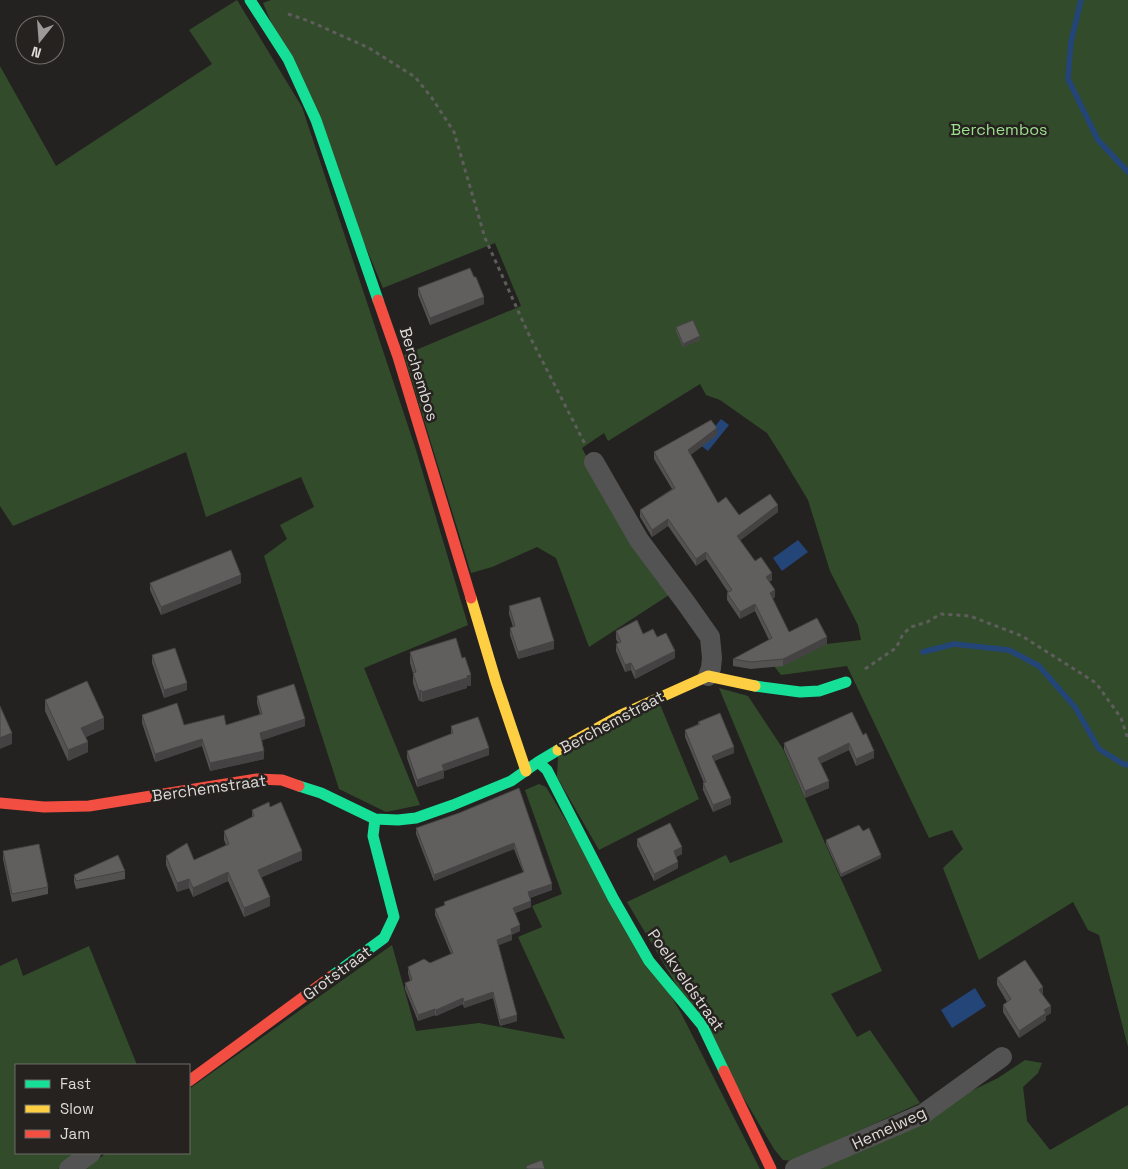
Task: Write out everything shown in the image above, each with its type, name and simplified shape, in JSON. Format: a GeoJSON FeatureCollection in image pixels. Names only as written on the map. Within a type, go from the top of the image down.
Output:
{"type":"FeatureCollection","features":[{"type":"Feature","properties":{"kind":"street","name":"Berchembos"},"geometry":{"type":"LineString","coordinates":[[250,0],[288,59],[316,120],[398,357],[496,682],[526,771]]}},
{"type":"Feature","properties":{"kind":"street"},"geometry":{"type":"LineString","coordinates":[[594,462],[638,540],[710,638],[712,663],[708,676],[767,689],[800,692],[819,691],[846,682]]}},
{"type":"Feature","properties":{"kind":"street","name":"Berchemstraat"},"geometry":{"type":"LineString","coordinates":[[0,803],[65,808],[89,806],[257,779],[282,780],[321,793],[375,819],[398,820],[416,818],[511,781],[538,762],[621,715],[685,684],[708,676]]}},
{"type":"Feature","properties":{"kind":"street","name":"Poelkveldstraat"},"geometry":{"type":"LineString","coordinates":[[538,762],[547,770],[649,961],[702,1025],[771,1169]]}},
{"type":"Feature","properties":{"kind":"street","name":"Grotstraat"},"geometry":{"type":"LineString","coordinates":[[190,1080],[384,938],[394,917],[373,836],[375,819]]}},
{"type":"Feature","properties":{"kind":"street","name":"Hemelweg"},"geometry":{"type":"LineString","coordinates":[[795,1169],[923,1114],[1002,1057]]}},
{"type":"Feature","properties":{"kind":"street"},"geometry":{"type":"LineString","coordinates":[[69,1169],[90,1154]]}},
{"type":"Feature","properties":{"kind":"path"},"geometry":{"type":"LineString","coordinates":[[257,10],[269,7],[309,21],[369,48],[416,77],[432,98],[454,132],[485,238],[530,337],[594,462]]}},
{"type":"Feature","properties":{"kind":"path"},"geometry":{"type":"LineString","coordinates":[[846,682],[896,648],[903,634],[911,627],[927,622],[941,614],[970,616],[1022,636],[1096,683],[1121,718],[1128,739]]}},
{"type":"Feature","properties":{"kind":"green space"},"geometry":{"type":"Polygon","coordinates":[[[237,0],[302,107],[416,450],[468,625],[364,668],[420,805],[386,812],[339,789],[264,556],[287,539],[280,525],[314,507],[301,477],[206,517],[186,452],[13,526],[0,506],[0,66],[56,166],[212,64],[189,30],[237,0]]]}},
{"type":"Feature","properties":{"kind":"green space"},"geometry":{"type":"Polygon","coordinates":[[[271,0],[1128,0],[1128,1047],[1099,935],[1088,930],[1073,902],[979,960],[943,868],[963,849],[952,830],[929,838],[847,666],[781,675],[774,666],[787,664],[827,644],[861,640],[858,625],[830,571],[808,500],[767,433],[720,400],[706,395],[700,384],[608,441],[604,433],[582,448],[611,504],[672,593],[589,647],[556,558],[537,547],[492,567],[471,573],[404,355],[521,306],[495,243],[383,288],[263,3],[271,0]]]}},
{"type":"Feature","properties":{"kind":"green space"},"geometry":{"type":"Polygon","coordinates":[[[719,688],[748,696],[783,749],[882,971],[831,994],[857,1037],[870,1030],[920,1103],[792,1161],[783,1160],[774,1149],[627,902],[726,855],[730,863],[783,842],[719,688]]]}},
{"type":"Feature","properties":{"kind":"green space"},"geometry":{"type":"Polygon","coordinates":[[[659,702],[699,799],[599,850],[557,777],[558,756],[659,702]]]}},
{"type":"Feature","properties":{"kind":"green space"},"geometry":{"type":"Polygon","coordinates":[[[539,784],[546,787],[681,1013],[760,1169],[86,1169],[105,1154],[190,1154],[190,1088],[392,945],[416,1031],[479,1023],[565,1039],[518,937],[542,927],[532,906],[562,894],[525,790],[539,784]]]}},
{"type":"Feature","properties":{"kind":"green space"},"geometry":{"type":"Polygon","coordinates":[[[89,946],[137,1064],[15,1064],[15,1154],[79,1154],[58,1169],[0,1169],[0,966],[17,958],[23,976],[89,946]]]}},
{"type":"Feature","properties":{"kind":"green space"},"geometry":{"type":"Polygon","coordinates":[[[1025,1060],[1042,1063],[1038,1073],[1023,1087],[1027,1121],[1050,1150],[1128,1105],[1128,1169],[810,1169],[998,1078],[1025,1060]]]}},
{"type":"Feature","properties":{"kind":"water"},"geometry":{"type":"Polygon","coordinates":[[[721,419],[729,425],[708,451],[700,445],[721,419]]]}},
{"type":"Feature","properties":{"kind":"water"},"geometry":{"type":"Polygon","coordinates":[[[798,540],[808,552],[782,571],[773,558],[798,540]]]}},
{"type":"Feature","properties":{"kind":"water"},"geometry":{"type":"Polygon","coordinates":[[[975,988],[986,1006],[952,1028],[941,1010],[975,988]]]}},
{"type":"Feature","properties":{"kind":"building"},"geometry":{"type":"Polygon","coordinates":[[[470,268],[484,297],[430,318],[418,288],[470,268]]]}},
{"type":"Feature","properties":{"kind":"building"},"geometry":{"type":"Polygon","coordinates":[[[693,320],[700,336],[683,344],[676,327],[693,320]]]}},
{"type":"Feature","properties":{"kind":"building"},"geometry":{"type":"Polygon","coordinates":[[[711,420],[717,428],[688,450],[718,503],[726,497],[739,515],[770,494],[778,505],[737,536],[755,561],[761,557],[772,573],[766,577],[775,590],[770,593],[789,632],[817,618],[827,637],[783,659],[751,662],[733,659],[772,638],[755,604],[740,612],[727,593],[732,590],[706,552],[696,559],[668,519],[652,530],[640,510],[675,488],[654,452],[711,420]]]}},
{"type":"Feature","properties":{"kind":"building"},"geometry":{"type":"Polygon","coordinates":[[[231,550],[241,575],[161,607],[150,583],[231,550]]]}},
{"type":"Feature","properties":{"kind":"building"},"geometry":{"type":"Polygon","coordinates":[[[540,597],[554,641],[518,652],[510,628],[515,626],[509,606],[540,597]]]}},
{"type":"Feature","properties":{"kind":"building"},"geometry":{"type":"Polygon","coordinates":[[[637,620],[643,634],[653,629],[657,637],[666,633],[675,651],[635,671],[631,663],[625,665],[616,644],[621,642],[616,631],[637,620]]]}},
{"type":"Feature","properties":{"kind":"building"},"geometry":{"type":"Polygon","coordinates":[[[456,638],[462,658],[465,657],[471,675],[467,676],[467,678],[422,692],[421,690],[419,691],[413,673],[416,672],[410,652],[456,638]]]}},
{"type":"Feature","properties":{"kind":"building"},"geometry":{"type":"Polygon","coordinates":[[[175,648],[187,683],[164,690],[152,655],[175,648]]]}},
{"type":"Feature","properties":{"kind":"building"},"geometry":{"type":"Polygon","coordinates":[[[87,681],[104,718],[81,728],[88,742],[68,750],[45,700],[87,681]]]}},
{"type":"Feature","properties":{"kind":"building"},"geometry":{"type":"Polygon","coordinates":[[[294,684],[305,719],[260,733],[264,751],[210,763],[202,739],[155,754],[142,715],[177,703],[184,725],[224,715],[226,725],[262,714],[257,696],[294,684]]]}},
{"type":"Feature","properties":{"kind":"building"},"geometry":{"type":"Polygon","coordinates":[[[0,706],[12,733],[0,738],[0,706]]]}},
{"type":"Feature","properties":{"kind":"building"},"geometry":{"type":"Polygon","coordinates":[[[852,712],[863,735],[866,733],[874,751],[856,759],[849,743],[818,758],[829,781],[805,791],[784,743],[852,712]]]}},
{"type":"Feature","properties":{"kind":"building"},"geometry":{"type":"Polygon","coordinates":[[[720,713],[734,747],[712,756],[731,798],[713,805],[703,783],[706,782],[685,730],[700,724],[698,722],[720,713]]]}},
{"type":"Feature","properties":{"kind":"building"},"geometry":{"type":"Polygon","coordinates":[[[478,717],[489,748],[442,765],[444,770],[417,780],[407,751],[453,733],[451,726],[478,717]]]}},
{"type":"Feature","properties":{"kind":"building"},"geometry":{"type":"Polygon","coordinates":[[[519,788],[552,884],[528,892],[531,901],[513,908],[520,925],[511,929],[512,934],[497,940],[517,1015],[500,1020],[493,992],[464,1002],[463,998],[436,1010],[418,1015],[405,983],[412,980],[408,967],[424,959],[430,963],[453,953],[435,909],[445,905],[444,902],[524,872],[514,843],[434,875],[416,828],[459,813],[519,788]]]}},
{"type":"Feature","properties":{"kind":"building"},"geometry":{"type":"Polygon","coordinates":[[[269,802],[270,807],[281,802],[302,851],[258,870],[270,897],[244,908],[228,872],[193,888],[189,879],[177,883],[166,856],[187,843],[194,860],[229,844],[224,831],[254,816],[252,810],[269,802]]]}},
{"type":"Feature","properties":{"kind":"building"},"geometry":{"type":"Polygon","coordinates":[[[670,823],[682,847],[674,851],[678,862],[654,874],[637,839],[670,823]]]}},
{"type":"Feature","properties":{"kind":"building"},"geometry":{"type":"Polygon","coordinates":[[[859,825],[863,831],[869,828],[881,855],[841,874],[826,840],[859,825]]]}},
{"type":"Feature","properties":{"kind":"building"},"geometry":{"type":"Polygon","coordinates":[[[39,844],[48,887],[12,894],[3,851],[39,844]]]}},
{"type":"Feature","properties":{"kind":"building"},"geometry":{"type":"Polygon","coordinates":[[[118,855],[125,871],[76,881],[74,875],[118,855]]]}},
{"type":"Feature","properties":{"kind":"building"},"geometry":{"type":"Polygon","coordinates":[[[1025,960],[1043,987],[1039,990],[1051,1006],[1044,1010],[1046,1013],[1019,1031],[1003,1005],[1011,999],[997,978],[1025,960]]]}},
{"type":"Feature","properties":{"kind":"building"},"geometry":{"type":"Polygon","coordinates":[[[542,1160],[545,1169],[527,1169],[526,1166],[542,1160]]]}},
{"type":"Feature","properties":{"kind":"waterway"},"geometry":{"type":"LineString","coordinates":[[1081,0],[1071,42],[1068,79],[1098,140],[1128,172]]}},
{"type":"Feature","properties":{"kind":"waterway"},"geometry":{"type":"LineString","coordinates":[[923,652],[954,644],[1009,650],[1039,666],[1075,707],[1099,749],[1125,765],[1128,764]]}},
{"type":"Feature","properties":{"kind":"traffic: fast"},"geometry":{"type":"LineString","coordinates":[[250,0],[288,59],[316,120],[378,300]]}},
{"type":"Feature","properties":{"kind":"traffic: fast"},"geometry":{"type":"LineString","coordinates":[[755,686],[800,692],[819,691],[846,682]]}},
{"type":"Feature","properties":{"kind":"traffic: fast"},"geometry":{"type":"LineString","coordinates":[[299,786],[321,793],[375,819],[398,820],[416,818],[511,781],[558,750]]}},
{"type":"Feature","properties":{"kind":"traffic: fast"},"geometry":{"type":"LineString","coordinates":[[538,762],[547,770],[613,898],[649,961],[702,1025],[724,1071]]}},
{"type":"Feature","properties":{"kind":"traffic: fast"},"geometry":{"type":"LineString","coordinates":[[332,976],[384,938],[394,917],[373,836],[375,819]]}},
{"type":"Feature","properties":{"kind":"traffic: slow"},"geometry":{"type":"LineString","coordinates":[[471,598],[496,682],[526,771]]}},
{"type":"Feature","properties":{"kind":"traffic: slow"},"geometry":{"type":"LineString","coordinates":[[558,750],[621,715],[708,676],[755,686]]}},
{"type":"Feature","properties":{"kind":"traffic: jam"},"geometry":{"type":"LineString","coordinates":[[378,300],[398,357],[471,598]]}},
{"type":"Feature","properties":{"kind":"traffic: jam"},"geometry":{"type":"LineString","coordinates":[[0,803],[44,807],[89,806],[257,779],[282,780],[299,786]]}},
{"type":"Feature","properties":{"kind":"traffic: jam"},"geometry":{"type":"LineString","coordinates":[[190,1080],[332,976]]}},
{"type":"Feature","properties":{"kind":"traffic: jam"},"geometry":{"type":"LineString","coordinates":[[724,1071],[771,1169]]}}]}
